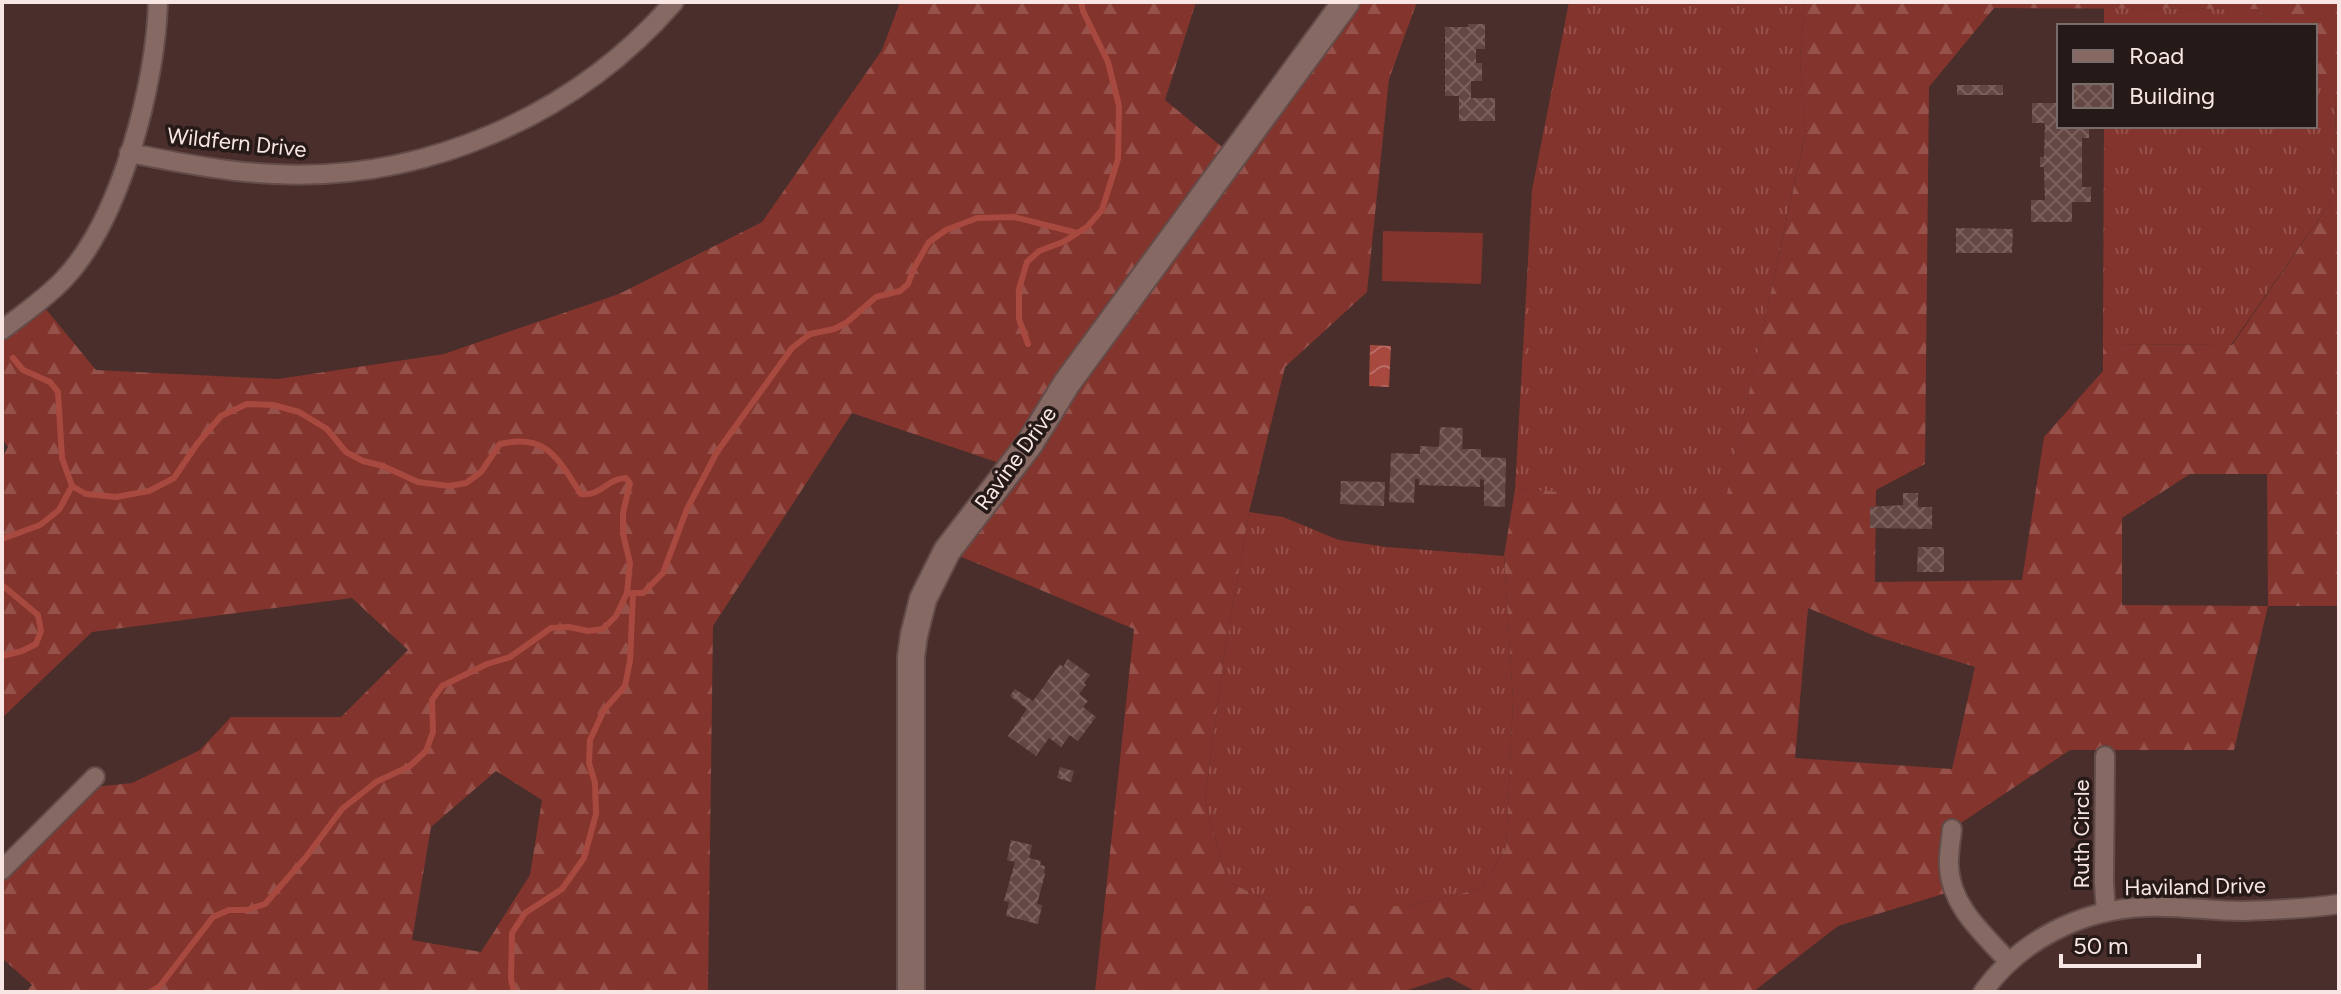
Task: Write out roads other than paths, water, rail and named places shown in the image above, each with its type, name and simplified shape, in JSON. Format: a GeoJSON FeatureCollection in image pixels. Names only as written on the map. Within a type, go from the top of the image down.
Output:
{"type":"FeatureCollection","features":[{"type":"Feature","properties":{"kind":"street"},"geometry":{"type":"LineString","coordinates":[[3,327],[40,302],[80,260],[119,185],[141,118],[154,52],[158,2]]}},
{"type":"Feature","properties":{"kind":"street","name":"Wildfern Drive"},"geometry":{"type":"LineString","coordinates":[[129,153],[206,167],[330,174],[383,167],[445,152],[500,131],[556,102],[604,68],[674,2]]}},
{"type":"Feature","properties":{"kind":"street","name":"Ravine Drive"},"geometry":{"type":"LineString","coordinates":[[911,992],[911,657],[916,626],[930,581],[947,551],[1030,443],[1067,383],[1346,2]]}},
{"type":"Feature","properties":{"kind":"street","name":"Ruth Circle"},"geometry":{"type":"LineString","coordinates":[[2105,756],[2106,911]]}},
{"type":"Feature","properties":{"kind":"street"},"geometry":{"type":"LineString","coordinates":[[2,870],[95,777]]}},
{"type":"Feature","properties":{"kind":"street"},"geometry":{"type":"LineString","coordinates":[[1952,829],[1949,866],[1953,891],[1972,922],[2009,962]]}},
{"type":"Feature","properties":{"kind":"street","name":"Haviland Drive"},"geometry":{"type":"LineString","coordinates":[[1983,992],[2009,962],[2031,944],[2073,922],[2106,911],[2143,907],[2241,911],[2339,904]]}},
{"type":"Feature","properties":{"kind":"water"},"geometry":{"type":"Polygon","coordinates":[[[1370,345],[1391,346],[1389,387],[1369,386],[1370,345]]]}},
{"type":"Feature","properties":{"kind":"waterway"},"geometry":{"type":"LineString","coordinates":[[1028,344],[1019,319],[1019,289],[1027,262],[1039,251],[1063,242],[1087,227],[1102,210],[1118,159],[1119,106],[1108,62],[1081,2]]}},
{"type":"Feature","properties":{"kind":"waterway"},"geometry":{"type":"LineString","coordinates":[[150,992],[160,986],[213,917],[229,910],[246,910],[265,904],[342,809],[376,782],[410,766],[426,751],[433,732],[432,700],[442,686],[487,664],[510,657],[551,628],[603,629],[616,616],[627,593],[643,593],[663,573],[687,509],[717,452],[792,348],[810,334],[846,323],[876,297],[900,291],[908,284],[929,242],[946,230],[977,218],[1014,217],[1077,233]]}},
{"type":"Feature","properties":{"kind":"waterway"},"geometry":{"type":"LineString","coordinates":[[13,358],[23,370],[50,382],[58,392],[62,458],[72,486],[86,494],[116,497],[149,491],[174,478],[221,416],[247,404],[273,405],[299,412],[327,429],[346,452],[418,482],[449,486],[466,483],[481,472],[500,444],[516,442],[529,442],[550,452],[581,494],[594,493],[626,478],[630,483],[623,513],[623,534],[630,563],[627,593]]}},
{"type":"Feature","properties":{"kind":"waterway"},"geometry":{"type":"LineString","coordinates":[[2,539],[40,525],[59,510],[72,486]]}},
{"type":"Feature","properties":{"kind":"waterway"},"geometry":{"type":"LineString","coordinates":[[2,585],[38,615],[41,631],[36,644],[2,656]]}},
{"type":"Feature","properties":{"kind":"waterway"},"geometry":{"type":"LineString","coordinates":[[514,992],[511,979],[512,933],[525,913],[562,889],[584,858],[596,814],[595,783],[589,763],[590,740],[604,710],[625,686],[630,661],[633,594]]}}]}
